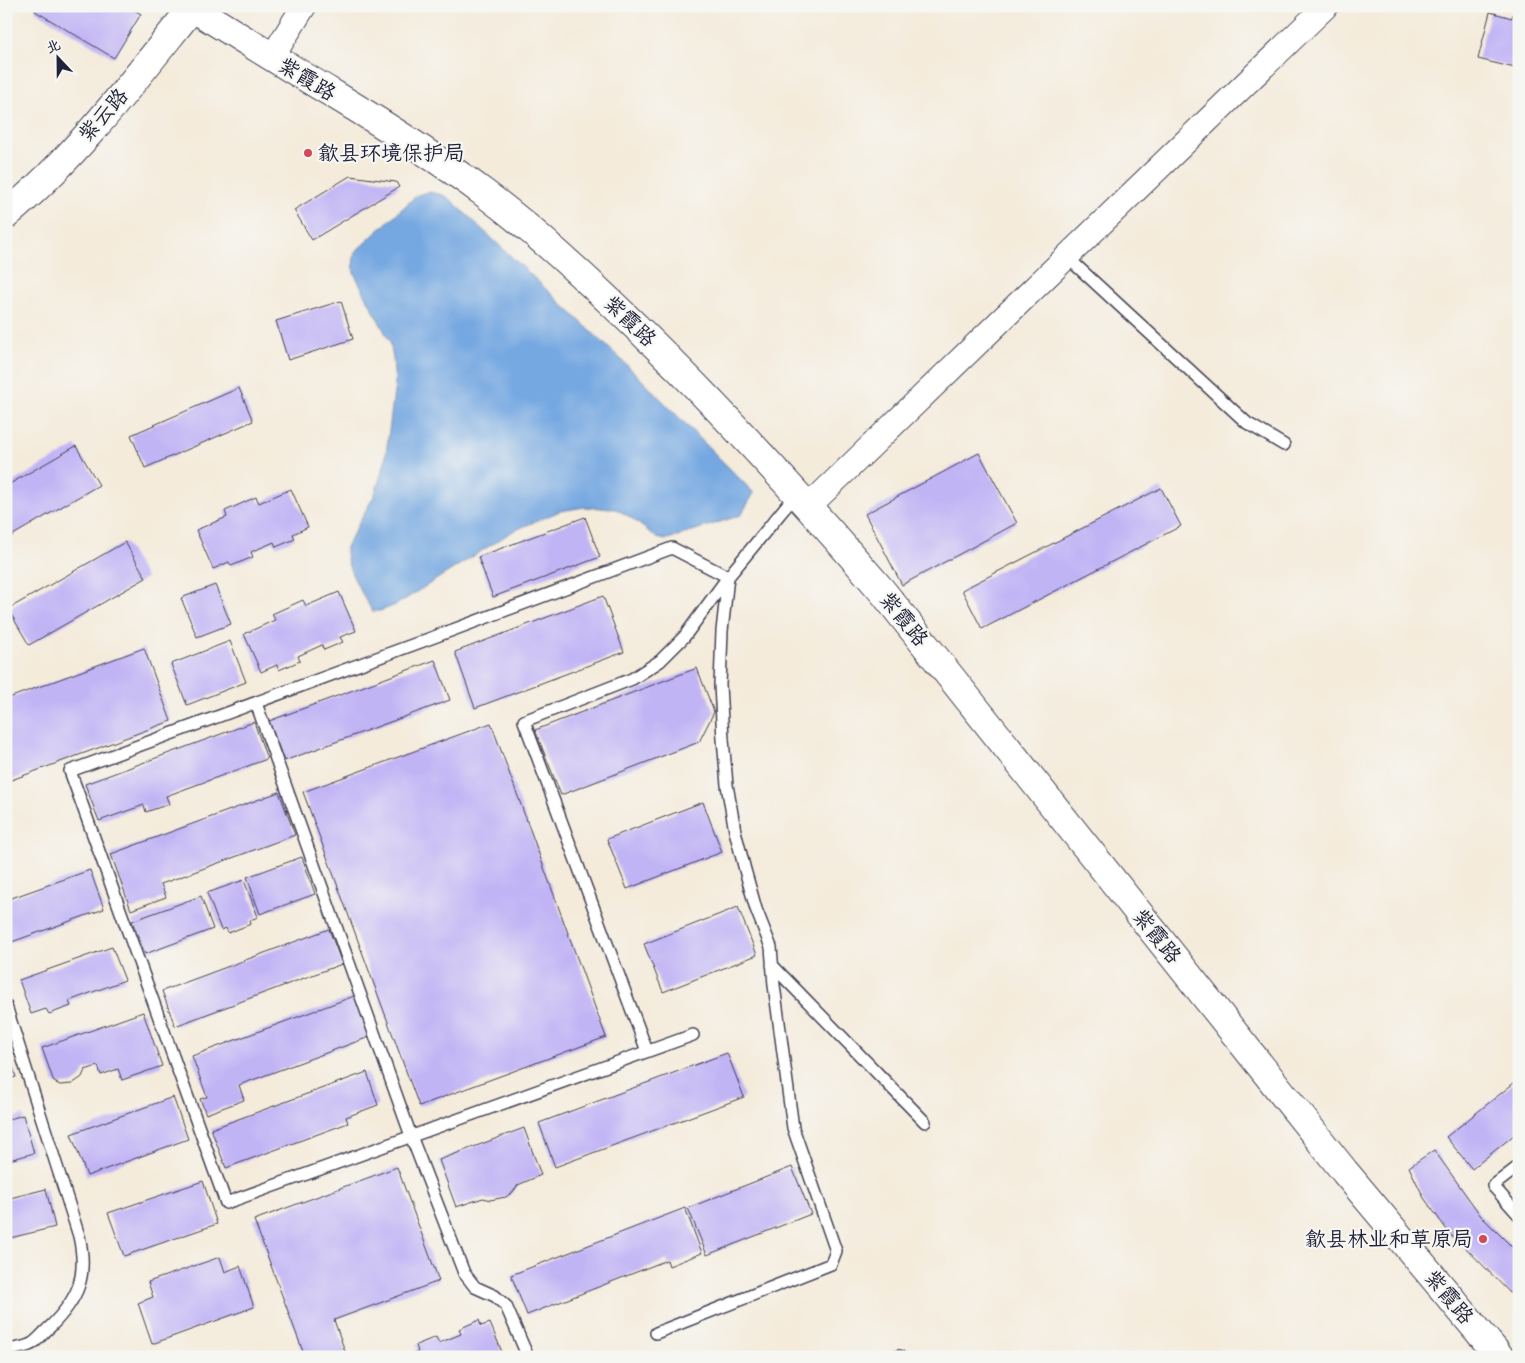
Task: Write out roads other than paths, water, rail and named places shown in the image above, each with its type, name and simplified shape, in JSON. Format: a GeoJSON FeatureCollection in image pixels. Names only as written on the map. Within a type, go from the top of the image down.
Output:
{"type":"FeatureCollection","features":[{"type":"Feature","properties":{"kind":"street"},"geometry":{"type":"LineString","coordinates":[[272,57],[304,6]]}},
{"type":"Feature","properties":{"kind":"street"},"geometry":{"type":"LineString","coordinates":[[803,500],[1067,257],[1326,6]]}},
{"type":"Feature","properties":{"kind":"street","name":"紫霞路"},"geometry":{"type":"LineString","coordinates":[[191,7],[404,138],[486,194],[540,238],[670,359],[744,435],[883,592],[1345,1172],[1493,1348]]}},
{"type":"Feature","properties":{"kind":"street","name":"紫云路"},"geometry":{"type":"LineString","coordinates":[[6,215],[54,170],[99,123],[191,7]]}},
{"type":"Feature","properties":{"kind":"street"},"geometry":{"type":"LineString","coordinates":[[1493,1348],[1519,1353]]}},
{"type":"Feature","properties":{"kind":"lane"},"geometry":{"type":"LineString","coordinates":[[1067,257],[1247,423],[1284,445]]}},
{"type":"Feature","properties":{"kind":"lane"},"geometry":{"type":"LineString","coordinates":[[647,1051],[524,722],[632,679],[660,661],[684,637],[728,577],[803,500]]}},
{"type":"Feature","properties":{"kind":"lane"},"geometry":{"type":"LineString","coordinates":[[693,1035],[226,1203],[70,771],[672,548],[728,577]]}},
{"type":"Feature","properties":{"kind":"lane"},"geometry":{"type":"LineString","coordinates":[[656,1333],[831,1264],[836,1251],[792,1128],[771,946],[756,909],[743,862],[735,831],[727,785],[720,685],[722,631],[728,577]]}},
{"type":"Feature","properties":{"kind":"lane"},"geometry":{"type":"LineString","coordinates":[[256,703],[411,1136],[464,1273],[475,1288],[495,1296],[506,1306],[528,1357]]}},
{"type":"Feature","properties":{"kind":"lane"},"geometry":{"type":"LineString","coordinates":[[772,965],[924,1122]]}},
{"type":"Feature","properties":{"kind":"lane"},"geometry":{"type":"LineString","coordinates":[[6,1006],[79,1236],[83,1267],[74,1298],[66,1312],[32,1344],[6,1350]]}},
{"type":"Feature","properties":{"kind":"lane"},"geometry":{"type":"LineString","coordinates":[[1519,1166],[1493,1186],[1519,1215]]}},
{"type":"Feature","properties":{"kind":"water"},"geometry":{"type":"Polygon","coordinates":[[[429,192],[443,195],[450,199],[626,364],[754,493],[741,515],[665,540],[657,538],[630,517],[616,509],[585,507],[560,511],[513,531],[396,605],[380,611],[372,611],[351,572],[346,555],[346,547],[375,494],[385,462],[395,384],[390,342],[354,273],[353,265],[355,252],[417,195],[429,192]]]}},
{"type":"Feature","properties":{"kind":"place","name":"歙县环境保护局"},"geometry":{"type":"Point","coordinates":[308,153]}},
{"type":"Feature","properties":{"kind":"place","name":"歙县林业和草原局"},"geometry":{"type":"Point","coordinates":[1483,1239]}}]}
